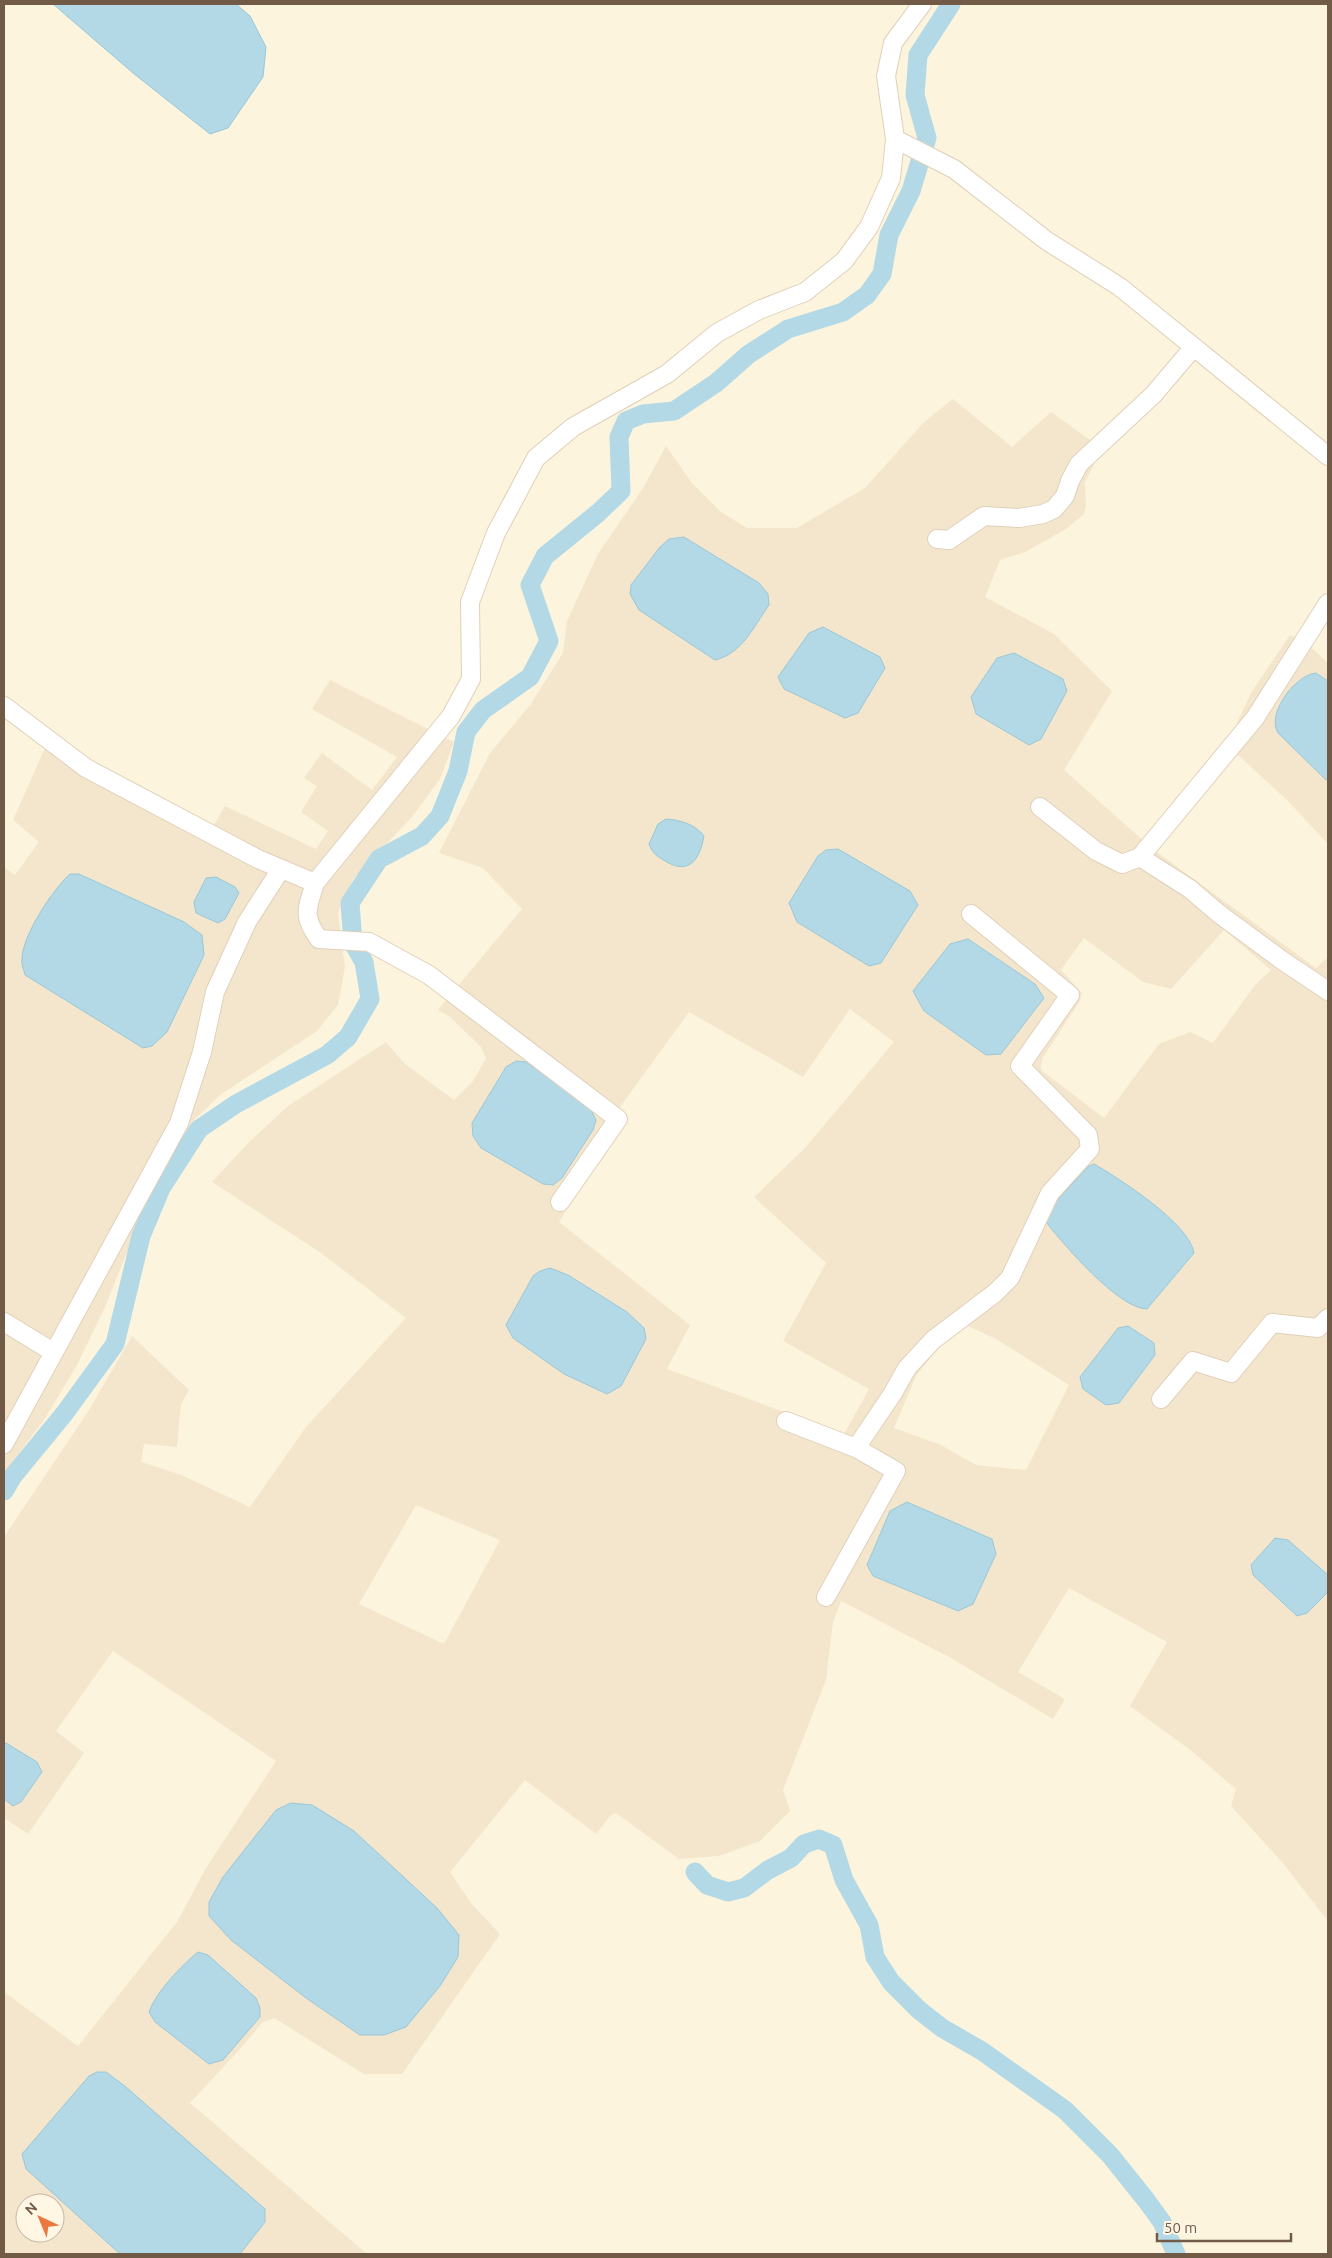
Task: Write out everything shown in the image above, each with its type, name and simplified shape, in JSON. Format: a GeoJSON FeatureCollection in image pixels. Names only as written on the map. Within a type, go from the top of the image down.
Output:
{"type":"FeatureCollection","features":[{"type":"Feature","properties":{"kind":"street"},"geometry":{"type":"LineString","coordinates":[[560,1202],[618,1119],[429,975],[369,942],[319,939],[308,924],[308,905],[315,883],[450,716],[471,679],[470,602],[496,533],[536,458],[573,427],[667,374],[717,333],[760,310],[804,292],[844,261],[869,226],[890,178],[895,139],[886,76],[893,43],[922,4]]}},
{"type":"Feature","properties":{"kind":"street"},"geometry":{"type":"LineString","coordinates":[[895,139],[954,169],[1047,241],[1120,287],[1328,456]]}},
{"type":"Feature","properties":{"kind":"street"},"geometry":{"type":"LineString","coordinates":[[937,539],[949,540],[984,516],[1020,518],[1043,514],[1054,509],[1065,496],[1078,464],[1153,395],[1193,348]]}},
{"type":"Feature","properties":{"kind":"street"},"geometry":{"type":"LineString","coordinates":[[1040,806],[1096,851],[1122,864],[1140,857],[1255,718],[1328,603]]}},
{"type":"Feature","properties":{"kind":"street"},"geometry":{"type":"LineString","coordinates":[[4,706],[86,768],[144,801],[280,869],[315,883]]}},
{"type":"Feature","properties":{"kind":"street"},"geometry":{"type":"LineString","coordinates":[[1140,857],[1190,889],[1218,913],[1283,962],[1328,991]]}},
{"type":"Feature","properties":{"kind":"street"},"geometry":{"type":"LineString","coordinates":[[4,1444],[179,1123],[202,1052],[215,992],[247,922],[280,869]]}},
{"type":"Feature","properties":{"kind":"street"},"geometry":{"type":"LineString","coordinates":[[856,1448],[893,1393],[907,1368],[933,1340],[1010,1278],[1050,1193],[1090,1149],[1088,1134],[1020,1066],[1070,995],[971,914]]}},
{"type":"Feature","properties":{"kind":"street"},"geometry":{"type":"LineString","coordinates":[[1162,1400],[1193,1361],[1231,1372],[1272,1323],[1318,1328],[1328,1318]]}},
{"type":"Feature","properties":{"kind":"street"},"geometry":{"type":"LineString","coordinates":[[4,1322],[53,1352]]}},
{"type":"Feature","properties":{"kind":"street"},"geometry":{"type":"LineString","coordinates":[[786,1421],[856,1448],[896,1471],[826,1598]]}},
{"type":"Feature","properties":{"kind":"shaded area"},"geometry":{"type":"Polygon","coordinates":[[[953,399],[1012,447],[1051,412],[1090,440],[1100,453],[1085,482],[1086,506],[1084,514],[1066,529],[1025,552],[1000,560],[985,597],[1054,634],[1112,691],[1064,770],[1154,850],[1316,968],[1328,957],[1328,1921],[1282,1862],[1231,1806],[1236,1789],[1189,1749],[1130,1706],[1167,1642],[1069,1588],[1018,1672],[1065,1699],[1053,1719],[949,1657],[841,1601],[833,1622],[826,1680],[783,1790],[790,1811],[760,1841],[719,1856],[679,1859],[616,1813],[610,1816],[596,1834],[525,1780],[450,1872],[471,1903],[500,1934],[402,2074],[364,2074],[274,2018],[262,2023],[190,2103],[367,2254],[4,2254],[4,1992],[78,2046],[177,1922],[206,1868],[276,1761],[113,1651],[56,1731],[84,1753],[28,1834],[4,1818],[4,1537],[89,1410],[132,1336],[189,1390],[181,1404],[177,1447],[144,1444],[141,1462],[179,1474],[250,1507],[306,1427],[406,1318],[321,1253],[212,1182],[249,1142],[288,1106],[386,1042],[405,1064],[454,1100],[473,1081],[486,1058],[481,1047],[450,1017],[438,1010],[522,909],[483,868],[439,853],[490,753],[530,705],[563,653],[567,621],[598,554],[643,488],[666,446],[692,483],[721,512],[747,528],[797,528],[865,488],[924,422],[953,399]],[[1224,930],[1171,989],[1143,982],[1084,938],[1061,970],[1082,993],[1080,1001],[1042,1059],[1041,1070],[1104,1118],[1159,1044],[1190,1032],[1213,1043],[1255,985],[1271,970],[1224,930]],[[850,1009],[803,1077],[689,1012],[620,1107],[626,1117],[559,1222],[690,1325],[667,1369],[844,1434],[869,1389],[783,1341],[826,1263],[754,1197],[805,1148],[894,1042],[850,1009]],[[966,1325],[943,1342],[916,1376],[894,1428],[941,1445],[976,1465],[1026,1470],[1069,1385],[998,1340],[966,1325]],[[416,1505],[359,1604],[444,1644],[500,1540],[416,1505]]]}},
{"type":"Feature","properties":{"kind":"shaded area"},"geometry":{"type":"Polygon","coordinates":[[[1290,635],[1314,650],[1328,663],[1328,844],[1287,800],[1239,756],[1226,739],[1233,731],[1252,691],[1290,635]]]}},
{"type":"Feature","properties":{"kind":"shaded area"},"geometry":{"type":"Polygon","coordinates":[[[330,680],[454,742],[440,779],[412,817],[353,879],[338,913],[345,967],[338,1005],[317,1031],[220,1095],[195,1119],[182,1137],[138,1225],[105,1307],[77,1365],[44,1420],[4,1473],[4,867],[15,875],[39,842],[13,820],[52,732],[95,763],[214,825],[225,806],[316,849],[328,831],[301,812],[317,786],[304,778],[322,753],[372,790],[397,757],[312,709],[330,680]]]}},
{"type":"Feature","properties":{"kind":"water"},"geometry":{"type":"Polygon","coordinates":[[[53,4],[236,4],[250,16],[266,47],[263,77],[228,128],[210,134],[133,73],[53,4]]]}},
{"type":"Feature","properties":{"kind":"water"},"geometry":{"type":"Polygon","coordinates":[[[684,537],[759,583],[768,594],[769,605],[746,638],[733,652],[715,660],[639,610],[630,594],[631,585],[660,547],[669,539],[684,537]]]}},
{"type":"Feature","properties":{"kind":"water"},"geometry":{"type":"Polygon","coordinates":[[[823,627],[880,657],[885,668],[858,713],[845,718],[784,689],[778,677],[809,633],[823,627]]]}},
{"type":"Feature","properties":{"kind":"water"},"geometry":{"type":"Polygon","coordinates":[[[1014,653],[1063,679],[1067,691],[1041,739],[1029,745],[976,714],[971,697],[997,658],[1014,653]]]}},
{"type":"Feature","properties":{"kind":"water"},"geometry":{"type":"Polygon","coordinates":[[[1316,673],[1328,681],[1328,779],[1326,780],[1278,733],[1275,725],[1279,706],[1292,688],[1308,675],[1316,673]]]}},
{"type":"Feature","properties":{"kind":"water"},"geometry":{"type":"Polygon","coordinates":[[[666,819],[687,823],[704,836],[700,852],[692,863],[687,866],[681,867],[665,861],[655,854],[650,847],[649,844],[658,824],[666,819]]]}},
{"type":"Feature","properties":{"kind":"water"},"geometry":{"type":"Polygon","coordinates":[[[838,849],[910,891],[918,905],[881,963],[869,966],[797,922],[789,903],[818,856],[826,850],[838,849]]]}},
{"type":"Feature","properties":{"kind":"water"},"geometry":{"type":"Polygon","coordinates":[[[70,874],[79,874],[184,922],[202,935],[204,955],[167,1032],[152,1046],[143,1048],[25,975],[22,961],[23,949],[27,938],[47,901],[70,874]]]}},
{"type":"Feature","properties":{"kind":"water"},"geometry":{"type":"Polygon","coordinates":[[[216,877],[235,887],[239,893],[225,919],[218,923],[196,913],[194,902],[206,878],[216,877]]]}},
{"type":"Feature","properties":{"kind":"water"},"geometry":{"type":"Polygon","coordinates":[[[968,939],[1035,984],[1044,998],[1001,1054],[986,1055],[924,1011],[913,991],[950,944],[968,939]]]}},
{"type":"Feature","properties":{"kind":"water"},"geometry":{"type":"Polygon","coordinates":[[[516,1061],[526,1062],[575,1095],[591,1110],[596,1120],[593,1130],[562,1178],[553,1185],[543,1184],[481,1148],[473,1136],[472,1123],[506,1067],[516,1061]]]}},
{"type":"Feature","properties":{"kind":"water"},"geometry":{"type":"Polygon","coordinates":[[[1094,1164],[1152,1203],[1190,1241],[1194,1253],[1147,1309],[1135,1306],[1122,1299],[1107,1287],[1092,1274],[1046,1222],[1057,1200],[1089,1166],[1094,1164]]]}},
{"type":"Feature","properties":{"kind":"water"},"geometry":{"type":"Polygon","coordinates":[[[550,1268],[568,1275],[627,1312],[644,1328],[646,1339],[621,1386],[607,1394],[564,1374],[513,1338],[506,1325],[533,1276],[540,1271],[550,1268]]]}},
{"type":"Feature","properties":{"kind":"water"},"geometry":{"type":"Polygon","coordinates":[[[1128,1326],[1154,1343],[1155,1355],[1119,1403],[1106,1405],[1083,1389],[1080,1377],[1118,1328],[1128,1326]]]}},
{"type":"Feature","properties":{"kind":"water"},"geometry":{"type":"Polygon","coordinates":[[[907,1502],[992,1539],[996,1554],[973,1604],[958,1611],[873,1576],[867,1565],[890,1511],[907,1502]]]}},
{"type":"Feature","properties":{"kind":"water"},"geometry":{"type":"Polygon","coordinates":[[[1275,1538],[1288,1540],[1328,1575],[1328,1592],[1307,1613],[1297,1616],[1253,1575],[1251,1565],[1275,1538]]]}},
{"type":"Feature","properties":{"kind":"water"},"geometry":{"type":"Polygon","coordinates":[[[6,1743],[37,1762],[42,1772],[21,1802],[13,1806],[4,1799],[4,1744],[6,1743]]]}},
{"type":"Feature","properties":{"kind":"water"},"geometry":{"type":"Polygon","coordinates":[[[291,1803],[312,1805],[354,1831],[437,1908],[459,1935],[458,1957],[440,1986],[406,2027],[384,2035],[360,2035],[306,1998],[231,1940],[209,1916],[209,1902],[223,1877],[276,1810],[291,1803]]]}},
{"type":"Feature","properties":{"kind":"water"},"geometry":{"type":"Polygon","coordinates":[[[198,1952],[208,1955],[256,1998],[260,2008],[260,2017],[223,2060],[209,2064],[155,2022],[149,2012],[163,1988],[177,1971],[198,1952]]]}},
{"type":"Feature","properties":{"kind":"water"},"geometry":{"type":"Polygon","coordinates":[[[97,2072],[106,2072],[126,2087],[265,2209],[265,2222],[240,2254],[120,2254],[65,2204],[65,2193],[53,2193],[26,2169],[22,2154],[89,2076],[97,2072]]]}},
{"type":"Feature","properties":{"kind":"waterway"},"geometry":{"type":"LineString","coordinates":[[4,1491],[13,1476],[64,1414],[115,1344],[141,1236],[161,1188],[199,1129],[236,1104],[327,1055],[348,1037],[370,999],[364,962],[353,943],[350,903],[379,859],[422,836],[440,816],[458,771],[466,732],[483,710],[530,677],[549,641],[530,585],[545,556],[598,513],[621,491],[619,437],[626,421],[643,414],[674,411],[716,383],[749,354],[788,329],[843,312],[867,295],[882,274],[889,235],[911,191],[927,138],[915,95],[918,55],[951,4]]}},
{"type":"Feature","properties":{"kind":"waterway"},"geometry":{"type":"LineString","coordinates":[[695,1872],[707,1885],[728,1892],[744,1888],[768,1870],[791,1858],[804,1844],[819,1839],[833,1845],[844,1880],[869,1925],[875,1957],[891,1982],[919,2010],[942,2028],[982,2051],[1065,2110],[1110,2155],[1146,2200],[1162,2222],[1176,2254]]}}]}
